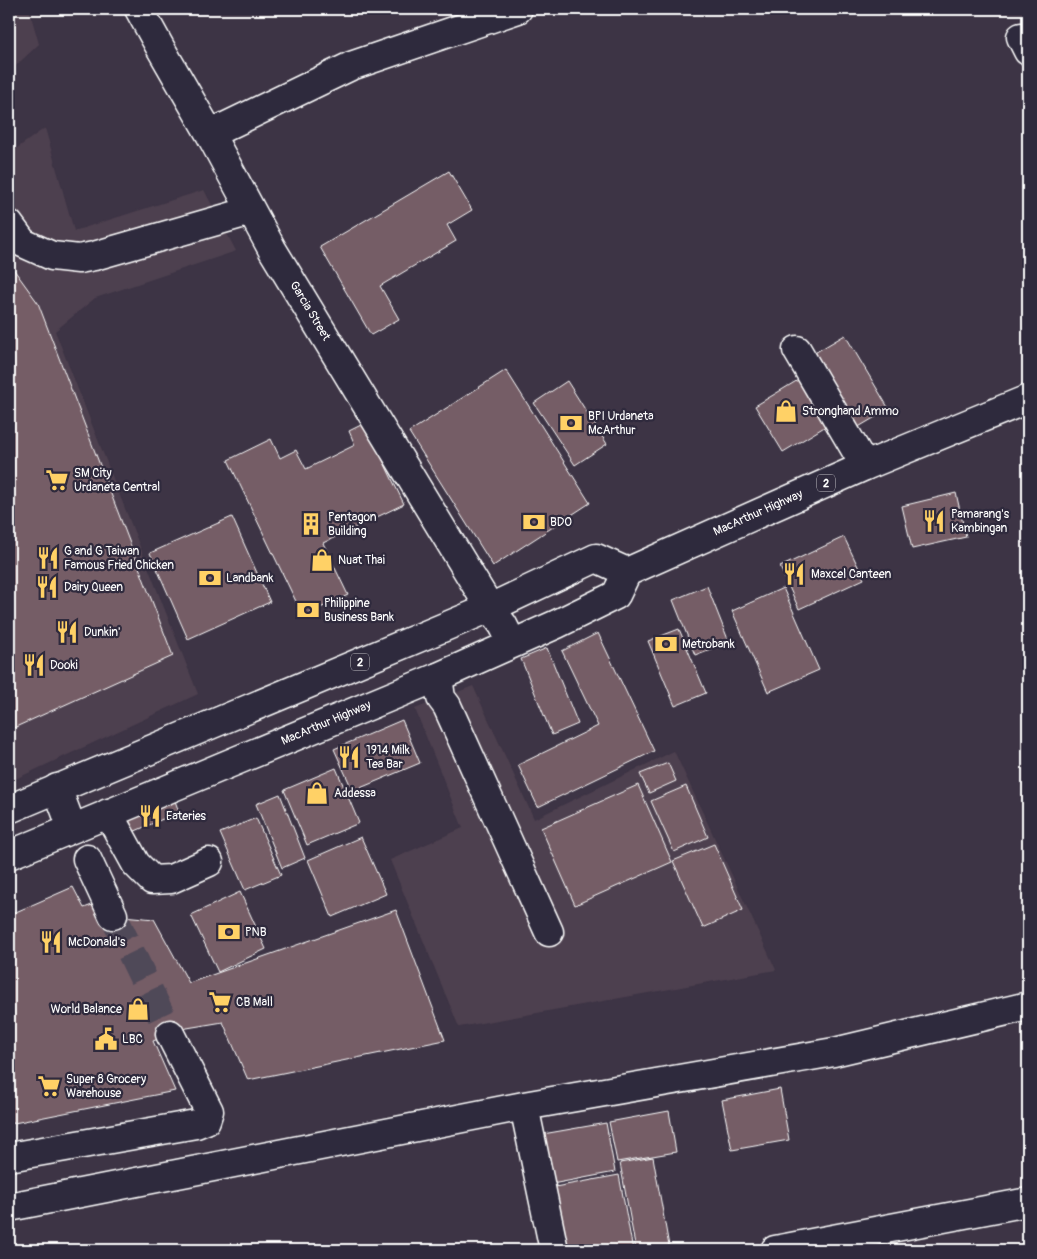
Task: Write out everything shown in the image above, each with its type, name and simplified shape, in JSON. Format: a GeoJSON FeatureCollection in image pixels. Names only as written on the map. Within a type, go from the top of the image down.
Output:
{"type":"FeatureCollection","features":[{"type":"Feature","properties":{"kind":"street","name":"Garcia Street"},"geometry":{"type":"LineString","coordinates":[[139,9],[210,134],[272,250],[512,643]]}},
{"type":"Feature","properties":{"kind":"street"},"geometry":{"type":"LineString","coordinates":[[210,134],[351,66],[518,9]]}},
{"type":"Feature","properties":{"kind":"street"},"geometry":{"type":"LineString","coordinates":[[9,224],[23,243],[52,256],[79,259],[250,210]]}},
{"type":"Feature","properties":{"kind":"street"},"geometry":{"type":"LineString","coordinates":[[797,350],[865,466]]}},
{"type":"Feature","properties":{"kind":"street","name":"MacArthur Highway"},"geometry":{"type":"LineString","coordinates":[[9,855],[438,677],[558,624],[616,595],[627,572],[865,466],[1028,399]]}},
{"type":"Feature","properties":{"kind":"street","name":"2"},"geometry":{"type":"LineString","coordinates":[[9,809],[490,608],[596,558],[627,572]]}},
{"type":"Feature","properties":{"kind":"street"},"geometry":{"type":"LineString","coordinates":[[438,677],[441,698],[447,706],[549,932]]}},
{"type":"Feature","properties":{"kind":"street"},"geometry":{"type":"LineString","coordinates":[[57,788],[72,828]]}},
{"type":"Feature","properties":{"kind":"street"},"geometry":{"type":"LineString","coordinates":[[108,813],[136,864],[152,880],[171,879],[209,862]]}},
{"type":"Feature","properties":{"kind":"street"},"geometry":{"type":"LineString","coordinates":[[86,859],[113,915]]}},
{"type":"Feature","properties":{"kind":"street"},"geometry":{"type":"LineString","coordinates":[[9,1207],[524,1106],[834,1052],[1028,1006]]}},
{"type":"Feature","properties":{"kind":"street"},"geometry":{"type":"LineString","coordinates":[[9,1157],[196,1124],[206,1120],[209,1111],[170,1034]]}},
{"type":"Feature","properties":{"kind":"street"},"geometry":{"type":"LineString","coordinates":[[524,1106],[554,1250]]}},
{"type":"Feature","properties":{"kind":"street"},"geometry":{"type":"LineString","coordinates":[[775,1250],[1028,1202]]}},
{"type":"Feature","properties":{"kind":"shaded area"},"geometry":{"type":"Polygon","coordinates":[[[9,9],[29,9],[39,44],[9,72],[9,9]]]}},
{"type":"Feature","properties":{"kind":"shaded area","name":"SM City Urdaneta Central"},"geometry":{"type":"Polygon","coordinates":[[[45,128],[74,231],[204,190],[236,251],[95,298],[55,331],[198,694],[9,782],[9,154],[45,128]]]}},
{"type":"Feature","properties":{"kind":"shaded area"},"geometry":{"type":"Polygon","coordinates":[[[473,686],[534,819],[674,751],[776,970],[459,1027],[390,860],[463,828],[415,709],[473,686]]]}},
{"type":"Feature","properties":{"kind":"building"},"geometry":{"type":"Polygon","coordinates":[[[449,171],[472,210],[447,225],[456,241],[380,286],[399,319],[371,335],[320,247],[449,171]]]}},
{"type":"Feature","properties":{"kind":"building","name":"SM City Urdaneta Central"},"geometry":{"type":"Polygon","coordinates":[[[9,263],[38,303],[173,656],[9,730],[9,263]]]}},
{"type":"Feature","properties":{"kind":"building"},"geometry":{"type":"Polygon","coordinates":[[[845,335],[889,409],[850,432],[806,358],[845,335]]]}},
{"type":"Feature","properties":{"kind":"building"},"geometry":{"type":"Polygon","coordinates":[[[506,370],[590,503],[493,566],[409,432],[506,370]]]}},
{"type":"Feature","properties":{"kind":"building"},"geometry":{"type":"Polygon","coordinates":[[[808,374],[836,420],[783,452],[755,406],[808,374]]]}},
{"type":"Feature","properties":{"kind":"building","name":"BPI Urdaneta McArthur"},"geometry":{"type":"Polygon","coordinates":[[[567,381],[607,444],[575,465],[534,403],[567,381]]]}},
{"type":"Feature","properties":{"kind":"building","name":"Pentagon Building"},"geometry":{"type":"Polygon","coordinates":[[[365,423],[404,504],[323,543],[348,595],[303,616],[228,460],[271,439],[280,458],[296,450],[306,469],[355,445],[349,431],[365,423]]]}},
{"type":"Feature","properties":{"kind":"building","name":"Pamarang's Kambingan"},"geometry":{"type":"Polygon","coordinates":[[[956,493],[966,537],[912,549],[902,506],[956,493]]]}},
{"type":"Feature","properties":{"kind":"building","name":"Landbank"},"geometry":{"type":"Polygon","coordinates":[[[232,517],[270,602],[188,639],[150,553],[232,517]]]}},
{"type":"Feature","properties":{"kind":"building"},"geometry":{"type":"Polygon","coordinates":[[[844,537],[864,579],[799,609],[780,567],[844,537]]]}},
{"type":"Feature","properties":{"kind":"building"},"geometry":{"type":"Polygon","coordinates":[[[707,586],[729,642],[695,655],[673,600],[707,586]]]}},
{"type":"Feature","properties":{"kind":"building"},"geometry":{"type":"Polygon","coordinates":[[[783,588],[819,670],[768,692],[732,611],[783,588]]]}},
{"type":"Feature","properties":{"kind":"building"},"geometry":{"type":"Polygon","coordinates":[[[679,629],[706,693],[675,706],[648,641],[679,629]]]}},
{"type":"Feature","properties":{"kind":"building"},"geometry":{"type":"Polygon","coordinates":[[[598,633],[654,751],[538,807],[518,765],[598,726],[562,651],[598,633]]]}},
{"type":"Feature","properties":{"kind":"building"},"geometry":{"type":"Polygon","coordinates":[[[547,648],[578,724],[552,735],[521,659],[547,648]]]}},
{"type":"Feature","properties":{"kind":"building"},"geometry":{"type":"Polygon","coordinates":[[[402,720],[420,763],[353,791],[334,749],[402,720]]]}},
{"type":"Feature","properties":{"kind":"building"},"geometry":{"type":"Polygon","coordinates":[[[668,763],[676,781],[649,793],[640,774],[668,763]]]}},
{"type":"Feature","properties":{"kind":"building"},"geometry":{"type":"Polygon","coordinates":[[[336,768],[359,823],[307,845],[284,790],[336,768]]]}},
{"type":"Feature","properties":{"kind":"building"},"geometry":{"type":"Polygon","coordinates":[[[638,785],[672,862],[575,905],[541,828],[638,785]]]}},
{"type":"Feature","properties":{"kind":"building"},"geometry":{"type":"Polygon","coordinates":[[[686,786],[708,837],[674,852],[651,801],[686,786]]]}},
{"type":"Feature","properties":{"kind":"building"},"geometry":{"type":"Polygon","coordinates":[[[280,794],[305,858],[282,868],[256,804],[280,794]]]}},
{"type":"Feature","properties":{"kind":"building","name":"Eateries"},"geometry":{"type":"Polygon","coordinates":[[[174,798],[179,812],[126,835],[120,820],[174,798]]]}},
{"type":"Feature","properties":{"kind":"building"},"geometry":{"type":"Polygon","coordinates":[[[256,818],[281,875],[245,890],[220,833],[256,818]]]}},
{"type":"Feature","properties":{"kind":"building"},"geometry":{"type":"Polygon","coordinates":[[[361,837],[386,894],[332,917],[308,860],[361,837]]]}},
{"type":"Feature","properties":{"kind":"building"},"geometry":{"type":"Polygon","coordinates":[[[714,844],[743,910],[703,928],[673,861],[714,844]]]}},
{"type":"Feature","properties":{"kind":"building","name":"CB Mall"},"geometry":{"type":"Polygon","coordinates":[[[73,887],[84,908],[103,901],[113,915],[154,919],[189,983],[396,910],[445,1040],[248,1080],[223,1022],[187,1028],[153,1041],[175,1091],[9,1124],[9,915],[73,887]]]}},
{"type":"Feature","properties":{"kind":"building","name":"PNB"},"geometry":{"type":"Polygon","coordinates":[[[240,892],[266,949],[218,972],[191,915],[240,892]]]}},
{"type":"Feature","properties":{"kind":"building"},"geometry":{"type":"Polygon","coordinates":[[[780,1089],[789,1140],[732,1150],[722,1100],[780,1089]]]}},
{"type":"Feature","properties":{"kind":"building"},"geometry":{"type":"Polygon","coordinates":[[[669,1111],[676,1152],[617,1162],[609,1122],[669,1111]]]}},
{"type":"Feature","properties":{"kind":"building"},"geometry":{"type":"Polygon","coordinates":[[[606,1123],[615,1172],[552,1184],[543,1134],[606,1123]]]}},
{"type":"Feature","properties":{"kind":"building"},"geometry":{"type":"Polygon","coordinates":[[[653,1157],[669,1246],[636,1250],[620,1163],[653,1157]]]}},
{"type":"Feature","properties":{"kind":"building"},"geometry":{"type":"Polygon","coordinates":[[[619,1175],[633,1250],[566,1250],[555,1187],[619,1175]]]}},
{"type":"Feature","properties":{"kind":"tunnel"},"geometry":{"type":"LineString","coordinates":[[113,915],[170,1034]]}},
{"type":"Feature","properties":{"kind":"place","name":"Stronghand Ammo"},"geometry":{"type":"Point","coordinates":[786,411]}},
{"type":"Feature","properties":{"kind":"place","name":"BPI Urdaneta McArthur"},"geometry":{"type":"Point","coordinates":[571,423]}},
{"type":"Feature","properties":{"kind":"place","name":"SM City Urdaneta Central"},"geometry":{"type":"Point","coordinates":[57,480]}},
{"type":"Feature","properties":{"kind":"place","name":"Pamarang's Kambingan"},"geometry":{"type":"Point","coordinates":[934,521]}},
{"type":"Feature","properties":{"kind":"place","name":"BDO"},"geometry":{"type":"Point","coordinates":[534,522]}},
{"type":"Feature","properties":{"kind":"place","name":"Pentagon Building"},"geometry":{"type":"Point","coordinates":[311,524]}},
{"type":"Feature","properties":{"kind":"place","name":"G and G Taiwan Famous Fried Chicken"},"geometry":{"type":"Point","coordinates":[48,558]}},
{"type":"Feature","properties":{"kind":"place","name":"Nuat Thai"},"geometry":{"type":"Point","coordinates":[322,560]}},
{"type":"Feature","properties":{"kind":"place","name":"Maxcel Canteen"},"geometry":{"type":"Point","coordinates":[794,574]}},
{"type":"Feature","properties":{"kind":"place","name":"Landbank"},"geometry":{"type":"Point","coordinates":[210,578]}},
{"type":"Feature","properties":{"kind":"place","name":"Dairy Queen"},"geometry":{"type":"Point","coordinates":[47,587]}},
{"type":"Feature","properties":{"kind":"place","name":"Philippine Business Bank"},"geometry":{"type":"Point","coordinates":[308,610]}},
{"type":"Feature","properties":{"kind":"place","name":"Dunkin'"},"geometry":{"type":"Point","coordinates":[67,632]}},
{"type":"Feature","properties":{"kind":"place","name":"Metrobank"},"geometry":{"type":"Point","coordinates":[666,644]}},
{"type":"Feature","properties":{"kind":"place","name":"Dooki"},"geometry":{"type":"Point","coordinates":[34,665]}},
{"type":"Feature","properties":{"kind":"place","name":"1914 Milk Tea Bar"},"geometry":{"type":"Point","coordinates":[349,757]}},
{"type":"Feature","properties":{"kind":"place","name":"Addessa"},"geometry":{"type":"Point","coordinates":[317,793]}},
{"type":"Feature","properties":{"kind":"place","name":"Eateries"},"geometry":{"type":"Point","coordinates":[150,816]}},
{"type":"Feature","properties":{"kind":"place","name":"PNB"},"geometry":{"type":"Point","coordinates":[229,932]}},
{"type":"Feature","properties":{"kind":"place","name":"McDonald's"},"geometry":{"type":"Point","coordinates":[51,942]}},
{"type":"Feature","properties":{"kind":"place","name":"CB Mall"},"geometry":{"type":"Point","coordinates":[220,1002]}},
{"type":"Feature","properties":{"kind":"place","name":"World Balance"},"geometry":{"type":"Point","coordinates":[138,1009]}},
{"type":"Feature","properties":{"kind":"place","name":"LBC"},"geometry":{"type":"Point","coordinates":[106,1039]}},
{"type":"Feature","properties":{"kind":"place","name":"Super 8 Grocery Warehouse"},"geometry":{"type":"Point","coordinates":[49,1086]}}]}
